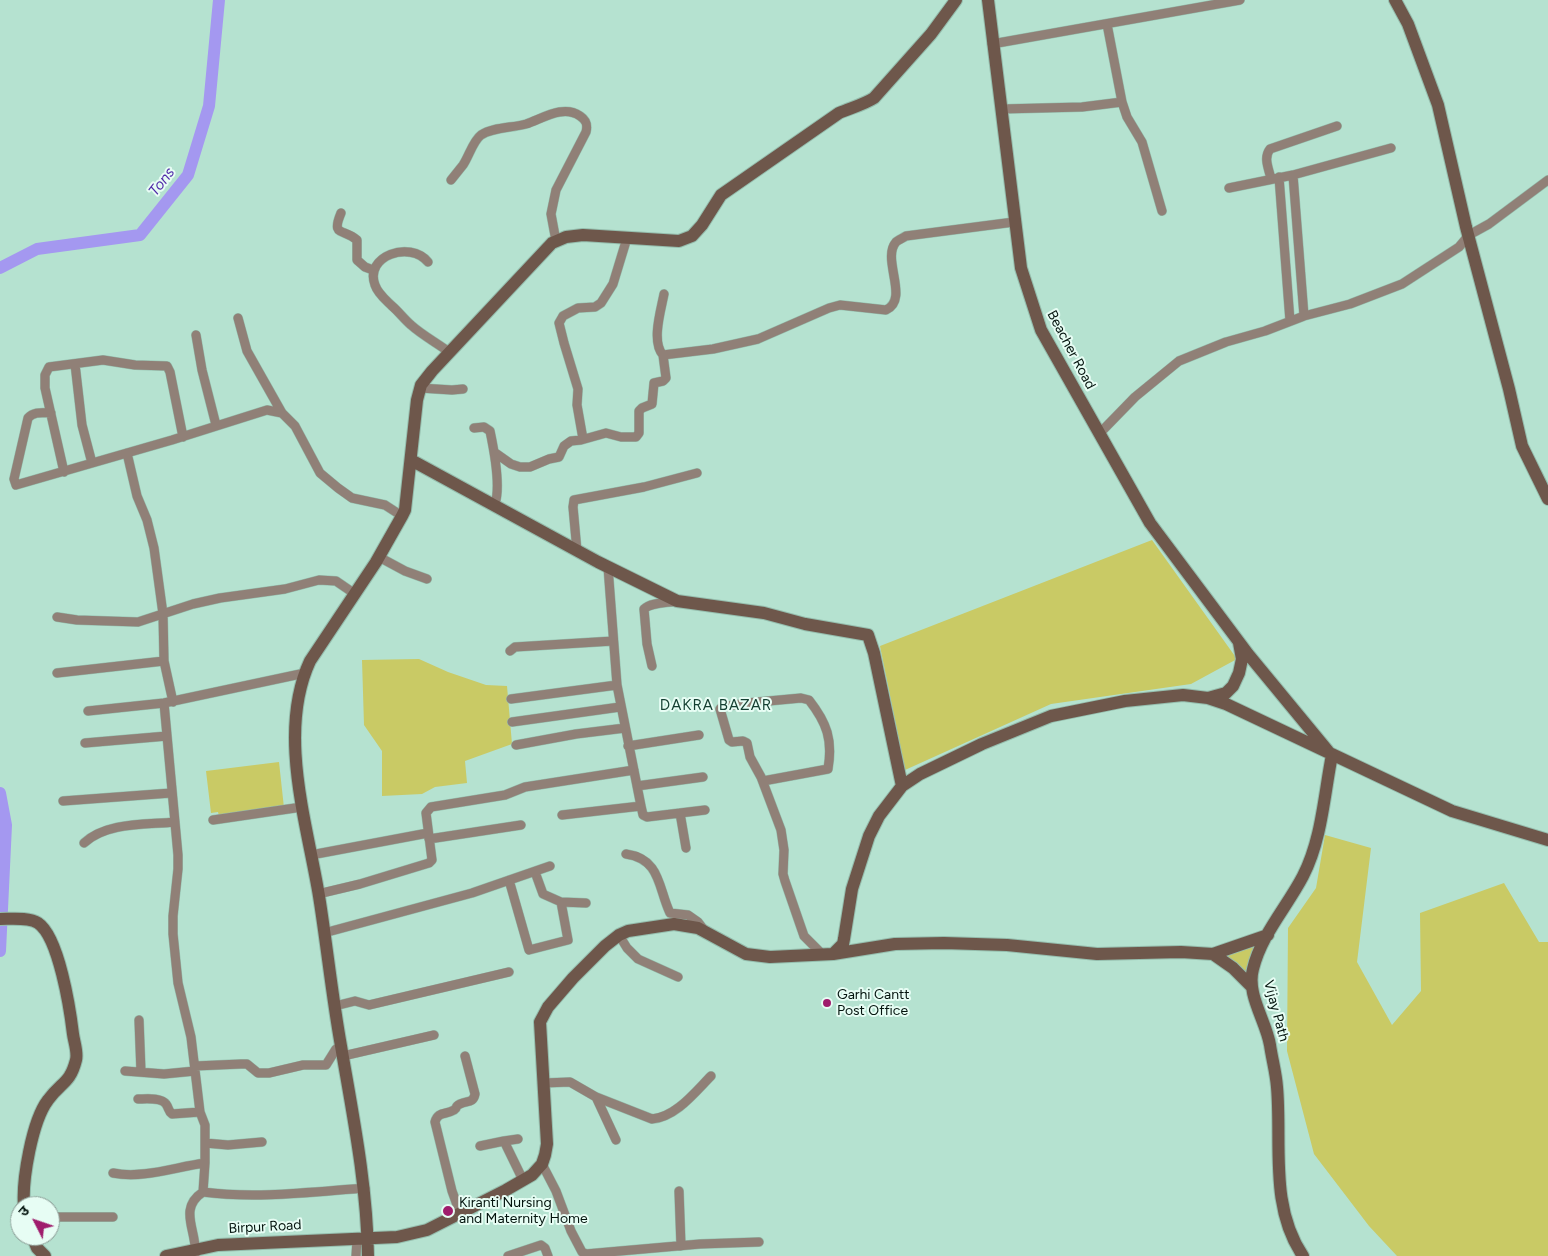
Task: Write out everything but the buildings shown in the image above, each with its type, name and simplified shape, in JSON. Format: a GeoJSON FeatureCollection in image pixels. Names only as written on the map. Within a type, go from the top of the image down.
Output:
{"type":"FeatureCollection","features":[{"type":"Feature","properties":{"kind":"street"},"geometry":{"type":"LineString","coordinates":[[356,1256],[362,1238],[364,1188],[318,894],[302,807],[295,727],[298,700],[310,662],[379,557],[405,510],[417,400],[420,388],[449,352],[556,241],[566,237],[583,235],[679,241],[692,236],[702,225],[721,195],[839,113],[867,103],[874,98],[931,34],[956,0]]}},
{"type":"Feature","properties":{"kind":"street","name":"Beacher Road"},"geometry":{"type":"LineString","coordinates":[[988,0],[1021,268],[1040,330],[1150,523],[1238,641],[1332,755]]}},
{"type":"Feature","properties":{"kind":"street"},"geometry":{"type":"LineString","coordinates":[[992,44],[1240,0]]}},
{"type":"Feature","properties":{"kind":"street"},"geometry":{"type":"LineString","coordinates":[[1395,0],[1408,24],[1438,105],[1469,235],[1510,389],[1522,446],[1548,499]]}},
{"type":"Feature","properties":{"kind":"street"},"geometry":{"type":"LineString","coordinates":[[1107,24],[1122,102],[1142,142],[1162,212]]}},
{"type":"Feature","properties":{"kind":"street"},"geometry":{"type":"LineString","coordinates":[[1002,109],[1082,108],[1122,102]]}},
{"type":"Feature","properties":{"kind":"street"},"geometry":{"type":"LineString","coordinates":[[451,180],[464,164],[480,136],[490,131],[526,124],[559,112],[568,111],[576,113],[585,119],[587,126],[586,132],[556,190],[551,214],[556,241]]}},
{"type":"Feature","properties":{"kind":"street"},"geometry":{"type":"LineString","coordinates":[[1290,321],[1275,178],[1266,160],[1266,153],[1270,149],[1336,126]]}},
{"type":"Feature","properties":{"kind":"street"},"geometry":{"type":"LineString","coordinates":[[1229,188],[1292,175],[1391,148]]}},
{"type":"Feature","properties":{"kind":"street"},"geometry":{"type":"LineString","coordinates":[[1292,175],[1304,316]]}},
{"type":"Feature","properties":{"kind":"street"},"geometry":{"type":"LineString","coordinates":[[1099,434],[1135,397],[1179,362],[1226,342],[1265,331],[1304,316],[1350,304],[1402,284],[1459,247],[1469,235],[1489,224],[1548,180]]}},
{"type":"Feature","properties":{"kind":"street"},"geometry":{"type":"LineString","coordinates":[[341,213],[336,226],[337,229],[339,232],[352,236],[356,240],[360,264],[373,270]]}},
{"type":"Feature","properties":{"kind":"street"},"geometry":{"type":"LineString","coordinates":[[663,355],[713,349],[758,339],[840,305],[886,310],[894,303],[896,292],[892,250],[896,242],[906,236],[1014,222]]}},
{"type":"Feature","properties":{"kind":"street"},"geometry":{"type":"LineString","coordinates":[[584,440],[577,410],[578,388],[560,323],[563,316],[578,308],[595,307],[601,302],[613,284],[627,238]]}},
{"type":"Feature","properties":{"kind":"street"},"geometry":{"type":"LineString","coordinates":[[428,262],[423,256],[412,252],[394,252],[373,270],[372,275],[380,294],[411,326],[449,352]]}},
{"type":"Feature","properties":{"kind":"street"},"geometry":{"type":"LineString","coordinates":[[494,452],[511,464],[520,467],[530,467],[559,457],[566,443],[606,433],[621,437],[638,436],[640,429],[639,411],[652,404],[654,384],[666,378],[663,355],[659,351],[657,338],[664,294]]}},
{"type":"Feature","properties":{"kind":"street"},"geometry":{"type":"LineString","coordinates":[[238,318],[247,351],[282,413],[299,432],[320,472],[352,498],[385,505],[402,516]]}},
{"type":"Feature","properties":{"kind":"street"},"geometry":{"type":"LineString","coordinates":[[196,335],[202,370],[216,425]]}},
{"type":"Feature","properties":{"kind":"street"},"geometry":{"type":"LineString","coordinates":[[64,472],[44,381],[49,367],[103,360],[135,365],[167,366],[170,372],[183,437]]}},
{"type":"Feature","properties":{"kind":"street"},"geometry":{"type":"LineString","coordinates":[[75,364],[82,425],[92,463]]}},
{"type":"Feature","properties":{"kind":"street"},"geometry":{"type":"LineString","coordinates":[[420,388],[452,390],[463,388]]}},
{"type":"Feature","properties":{"kind":"street"},"geometry":{"type":"LineString","coordinates":[[51,413],[31,414],[28,418],[14,478],[15,483],[20,485],[127,454],[262,410],[282,413]]}},
{"type":"Feature","properties":{"kind":"street"},"geometry":{"type":"LineString","coordinates":[[474,428],[484,427],[488,429],[494,452],[498,490],[494,504]]}},
{"type":"Feature","properties":{"kind":"street"},"geometry":{"type":"LineString","coordinates":[[127,454],[137,496],[147,520],[154,548],[163,614],[164,660],[169,703],[167,736],[178,869],[173,934],[178,983],[191,1036],[200,1112],[205,1125],[203,1192]]}},
{"type":"Feature","properties":{"kind":"street"},"geometry":{"type":"LineString","coordinates":[[411,460],[577,551],[677,601]]}},
{"type":"Feature","properties":{"kind":"street"},"geometry":{"type":"LineString","coordinates":[[577,551],[572,507],[574,500],[644,487],[697,473]]}},
{"type":"Feature","properties":{"kind":"street"},"geometry":{"type":"LineString","coordinates":[[379,557],[405,571],[426,579]]}},
{"type":"Feature","properties":{"kind":"street"},"geometry":{"type":"LineString","coordinates":[[608,567],[620,708],[643,815],[647,817],[705,810]]}},
{"type":"Feature","properties":{"kind":"street"},"geometry":{"type":"LineString","coordinates":[[57,617],[77,620],[138,622],[193,604],[220,598],[285,589],[319,580],[336,582],[355,594]]}},
{"type":"Feature","properties":{"kind":"street"},"geometry":{"type":"LineString","coordinates":[[652,666],[646,644],[644,609],[652,604],[677,601],[764,613],[805,624],[868,636],[874,653],[902,786]]}},
{"type":"Feature","properties":{"kind":"street"},"geometry":{"type":"LineString","coordinates":[[510,651],[515,647],[613,641]]}},
{"type":"Feature","properties":{"kind":"street"},"geometry":{"type":"LineString","coordinates":[[1208,698],[1226,693],[1233,686],[1239,673],[1242,659],[1238,641]]}},
{"type":"Feature","properties":{"kind":"street"},"geometry":{"type":"LineString","coordinates":[[57,673],[164,660]]}},
{"type":"Feature","properties":{"kind":"street"},"geometry":{"type":"LineString","coordinates":[[88,711],[169,703],[305,673]]}},
{"type":"Feature","properties":{"kind":"street"},"geometry":{"type":"LineString","coordinates":[[511,699],[617,685]]}},
{"type":"Feature","properties":{"kind":"street"},"geometry":{"type":"LineString","coordinates":[[828,954],[843,944],[852,890],[869,836],[880,816],[902,786],[920,774],[982,744],[1051,716],[1135,700],[1184,695],[1208,698],[1226,704],[1452,811],[1548,840]]}},
{"type":"Feature","properties":{"kind":"street"},"geometry":{"type":"LineString","coordinates":[[763,781],[828,769],[831,750],[828,732],[809,700],[801,698],[747,703],[721,708],[729,740],[732,742],[743,741],[747,744],[750,757],[763,781],[782,830],[784,845],[783,874],[804,936],[828,954]]}},
{"type":"Feature","properties":{"kind":"street"},"geometry":{"type":"LineString","coordinates":[[512,722],[620,708]]}},
{"type":"Feature","properties":{"kind":"street"},"geometry":{"type":"LineString","coordinates":[[516,745],[576,734],[624,728]]}},
{"type":"Feature","properties":{"kind":"street"},"geometry":{"type":"LineString","coordinates":[[628,746],[699,735]]}},
{"type":"Feature","properties":{"kind":"street"},"geometry":{"type":"LineString","coordinates":[[86,743],[167,736]]}},
{"type":"Feature","properties":{"kind":"street","name":"Vijay Path"},"geometry":{"type":"LineString","coordinates":[[1303,1256],[1293,1241],[1280,1194],[1277,1086],[1268,1036],[1251,986],[1252,970],[1260,947],[1303,876],[1315,847],[1332,755]]}},
{"type":"Feature","properties":{"kind":"street"},"geometry":{"type":"LineString","coordinates":[[318,894],[360,884],[429,863],[432,860],[432,856],[426,813],[427,810],[434,806],[505,795],[525,787],[634,770]]}},
{"type":"Feature","properties":{"kind":"street"},"geometry":{"type":"LineString","coordinates":[[637,786],[703,777]]}},
{"type":"Feature","properties":{"kind":"street"},"geometry":{"type":"LineString","coordinates":[[63,801],[171,792]]}},
{"type":"Feature","properties":{"kind":"street"},"geometry":{"type":"LineString","coordinates":[[562,815],[641,806]]}},
{"type":"Feature","properties":{"kind":"street"},"geometry":{"type":"LineString","coordinates":[[213,820],[302,807]]}},
{"type":"Feature","properties":{"kind":"street"},"geometry":{"type":"LineString","coordinates":[[680,813],[686,848]]}},
{"type":"Feature","properties":{"kind":"street"},"geometry":{"type":"LineString","coordinates":[[84,843],[92,836],[102,832],[134,825],[175,822]]}},
{"type":"Feature","properties":{"kind":"street"},"geometry":{"type":"LineString","coordinates":[[311,855],[428,836],[521,824]]}},
{"type":"Feature","properties":{"kind":"street"},"geometry":{"type":"LineString","coordinates":[[626,854],[642,859],[653,869],[670,913],[688,915],[698,922],[706,932]]}},
{"type":"Feature","properties":{"kind":"street"},"geometry":{"type":"LineString","coordinates":[[324,933],[472,893],[550,866]]}},
{"type":"Feature","properties":{"kind":"street"},"geometry":{"type":"LineString","coordinates":[[535,872],[543,894],[561,902],[586,903]]}},
{"type":"Feature","properties":{"kind":"street"},"geometry":{"type":"LineString","coordinates":[[509,880],[529,950],[568,940],[561,902]]}},
{"type":"Feature","properties":{"kind":"street"},"geometry":{"type":"LineString","coordinates":[[0,919],[34,921],[44,928],[52,946],[68,996],[76,1057],[72,1075],[48,1099],[38,1117],[23,1196]]}},
{"type":"Feature","properties":{"kind":"street"},"geometry":{"type":"LineString","coordinates":[[759,1242],[681,1246],[624,1252],[584,1253],[570,1231],[556,1191],[542,1164],[547,1144],[540,1022],[543,1014],[573,978],[605,946],[620,935],[628,931],[674,924],[698,928],[746,954],[770,957],[828,954],[895,944],[944,943],[1007,945],[1097,954],[1180,952],[1213,954],[1268,935]]}},
{"type":"Feature","properties":{"kind":"street"},"geometry":{"type":"LineString","coordinates":[[620,935],[632,954],[638,959],[678,977]]}},
{"type":"Feature","properties":{"kind":"street"},"geometry":{"type":"LineString","coordinates":[[1213,954],[1233,968],[1251,986]]}},
{"type":"Feature","properties":{"kind":"street"},"geometry":{"type":"LineString","coordinates":[[335,1006],[355,1001],[369,1005],[509,972]]}},
{"type":"Feature","properties":{"kind":"street"},"geometry":{"type":"LineString","coordinates":[[139,1020],[141,1072]]}},
{"type":"Feature","properties":{"kind":"street"},"geometry":{"type":"LineString","coordinates":[[125,1071],[175,1074],[195,1069],[248,1064],[258,1073],[269,1073],[303,1065],[326,1065],[336,1049],[342,1051],[434,1035]]}},
{"type":"Feature","properties":{"kind":"street"},"geometry":{"type":"LineString","coordinates":[[460,1214],[452,1191],[435,1122],[440,1114],[453,1111],[458,1104],[472,1101],[475,1098],[464,1056]]}},
{"type":"Feature","properties":{"kind":"street"},"geometry":{"type":"LineString","coordinates":[[544,1084],[570,1082],[596,1097],[636,1114],[652,1119],[660,1119],[686,1101],[711,1076]]}},
{"type":"Feature","properties":{"kind":"street"},"geometry":{"type":"LineString","coordinates":[[596,1097],[616,1140]]}},
{"type":"Feature","properties":{"kind":"street"},"geometry":{"type":"LineString","coordinates":[[138,1099],[161,1101],[166,1104],[172,1114],[200,1112]]}},
{"type":"Feature","properties":{"kind":"street"},"geometry":{"type":"LineString","coordinates":[[480,1146],[518,1139]]}},
{"type":"Feature","properties":{"kind":"street"},"geometry":{"type":"LineString","coordinates":[[504,1141],[523,1180]]}},
{"type":"Feature","properties":{"kind":"street"},"geometry":{"type":"LineString","coordinates":[[205,1143],[228,1145],[262,1142]]}},
{"type":"Feature","properties":{"kind":"street"},"geometry":{"type":"LineString","coordinates":[[113,1174],[150,1173],[205,1164]]}},
{"type":"Feature","properties":{"kind":"street","name":"Birpur Road"},"geometry":{"type":"LineString","coordinates":[[166,1256],[196,1252],[218,1245],[397,1237],[427,1230],[532,1175],[542,1164]]}},
{"type":"Feature","properties":{"kind":"street"},"geometry":{"type":"LineString","coordinates":[[196,1252],[190,1223],[190,1210],[195,1198],[203,1192],[228,1195],[270,1194],[364,1188]]}},
{"type":"Feature","properties":{"kind":"street"},"geometry":{"type":"LineString","coordinates":[[679,1191],[681,1246]]}},
{"type":"Feature","properties":{"kind":"street"},"geometry":{"type":"LineString","coordinates":[[60,1218],[113,1218]]}},
{"type":"Feature","properties":{"kind":"street"},"geometry":{"type":"LineString","coordinates":[[362,1238],[368,1256]]}},
{"type":"Feature","properties":{"kind":"street"},"geometry":{"type":"LineString","coordinates":[[508,1256],[541,1245],[545,1248],[548,1256]]}},
{"type":"Feature","properties":{"kind":"shaded area"},"geometry":{"type":"Polygon","coordinates":[[[1152,540],[1237,659],[1191,684],[1051,704],[905,770],[880,646],[1152,540]]]}},
{"type":"Feature","properties":{"kind":"shaded area"},"geometry":{"type":"Polygon","coordinates":[[[419,659],[448,672],[486,685],[507,686],[512,744],[465,761],[467,783],[435,787],[422,794],[382,796],[382,751],[364,725],[362,660],[419,659]]]}},
{"type":"Feature","properties":{"kind":"shaded area"},"geometry":{"type":"Polygon","coordinates":[[[279,762],[284,808],[219,816],[218,812],[211,813],[206,771],[279,762]]]}},
{"type":"Feature","properties":{"kind":"shaded area"},"geometry":{"type":"Polygon","coordinates":[[[1325,835],[1371,848],[1357,962],[1392,1025],[1421,991],[1420,913],[1504,883],[1539,942],[1548,942],[1548,1256],[1397,1256],[1369,1226],[1314,1154],[1287,1051],[1288,928],[1316,888],[1325,835]]]}},
{"type":"Feature","properties":{"kind":"shaded area"},"geometry":{"type":"Polygon","coordinates":[[[1255,945],[1245,974],[1224,956],[1255,945]]]}},
{"type":"Feature","properties":{"kind":"waterway","name":"Tons"},"geometry":{"type":"LineString","coordinates":[[0,268],[37,249],[140,235],[188,175],[209,106],[219,0]]}},
{"type":"Feature","properties":{"kind":"waterway","name":"Tons"},"geometry":{"type":"LineString","coordinates":[[0,793],[6,825],[0,951]]}},
{"type":"Feature","properties":{"kind":"place","name":"Garhi Cantt Post Office"},"geometry":{"type":"Point","coordinates":[827,1003]}},
{"type":"Feature","properties":{"kind":"place","name":"Kiranti Nursing and Maternity Home"},"geometry":{"type":"Point","coordinates":[448,1211]}},
{"type":"Feature","properties":{"kind":"district","name":"DAKRA BAZAR"},"geometry":{"type":"Point","coordinates":[716,706]}}]}
